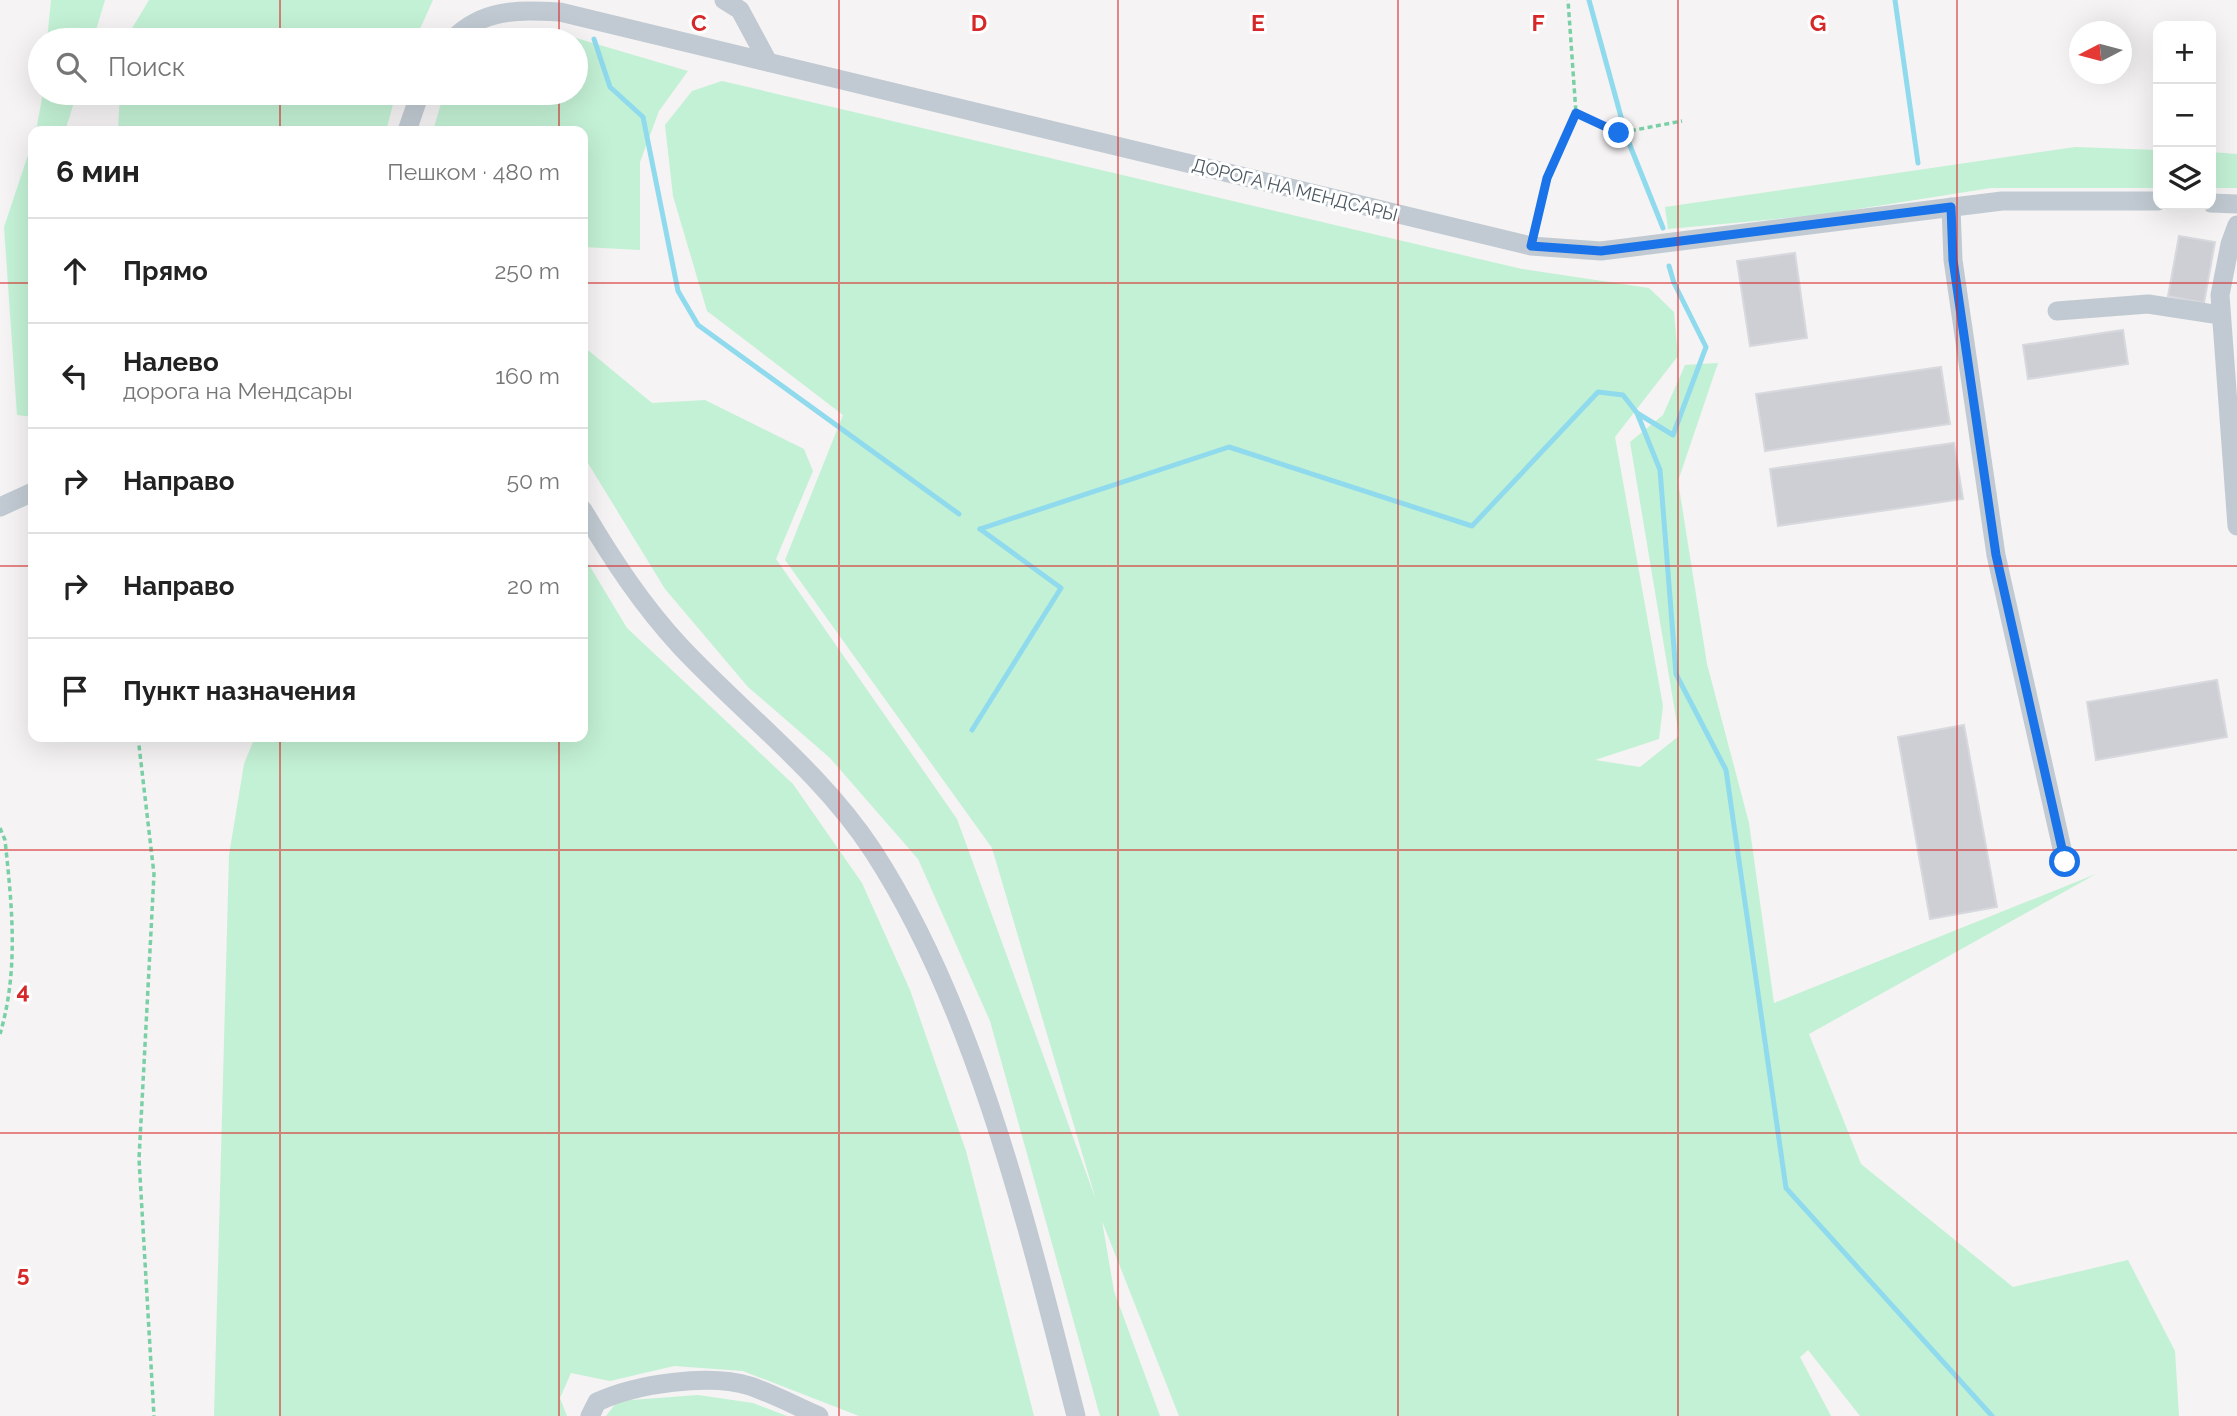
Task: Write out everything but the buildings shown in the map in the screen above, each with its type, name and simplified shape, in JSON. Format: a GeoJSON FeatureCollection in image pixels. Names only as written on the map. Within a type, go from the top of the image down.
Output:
{"type":"FeatureCollection","features":[{"type":"Feature","properties":{"kind":"street"},"geometry":{"type":"LineString","coordinates":[[724,0],[740,10],[768,62]]}},
{"type":"Feature","properties":{"kind":"street","name":"ДОРОГА НА МЕНДСАРЫ"},"geometry":{"type":"LineString","coordinates":[[469,28],[488,15],[518,10],[560,12],[1531,246],[1601,251],[1951,207],[2054,199],[2153,201]]}},
{"type":"Feature","properties":{"kind":"street"},"geometry":{"type":"LineString","coordinates":[[409,126],[416,105]]}},
{"type":"Feature","properties":{"kind":"street"},"geometry":{"type":"LineString","coordinates":[[2216,203],[2237,204]]}},
{"type":"Feature","properties":{"kind":"street"},"geometry":{"type":"LineString","coordinates":[[1951,207],[1953,260],[1996,555],[2065,862]]}},
{"type":"Feature","properties":{"kind":"street"},"geometry":{"type":"LineString","coordinates":[[2237,225],[2220,295],[2237,526]]}},
{"type":"Feature","properties":{"kind":"street"},"geometry":{"type":"LineString","coordinates":[[2057,311],[2148,304],[2220,315]]}},
{"type":"Feature","properties":{"kind":"street"},"geometry":{"type":"LineString","coordinates":[[0,507],[28,494]]}},
{"type":"Feature","properties":{"kind":"street"},"geometry":{"type":"LineString","coordinates":[[588,518],[624,578],[681,647],[806,769],[872,850],[925,945],[977,1069],[1046,1298],[1076,1416]]}},
{"type":"Feature","properties":{"kind":"street"},"geometry":{"type":"LineString","coordinates":[[590,1416],[597,1402],[613,1395],[695,1380],[748,1385],[819,1416]]}},
{"type":"Feature","properties":{"kind":"path"},"geometry":{"type":"LineString","coordinates":[[1531,246],[1547,178],[1576,113],[1567,0]]}},
{"type":"Feature","properties":{"kind":"path"},"geometry":{"type":"LineString","coordinates":[[1576,113],[1619,133],[1682,121]]}},
{"type":"Feature","properties":{"kind":"path"},"geometry":{"type":"LineString","coordinates":[[139,742],[154,874],[139,1159],[154,1416]]}},
{"type":"Feature","properties":{"kind":"path"},"geometry":{"type":"LineString","coordinates":[[0,828],[5,840],[15,926],[8,1007],[0,1034]]}},
{"type":"Feature","properties":{"kind":"green space"},"geometry":{"type":"Polygon","coordinates":[[[51,0],[105,0],[97,28],[48,28],[51,0]]]}},
{"type":"Feature","properties":{"kind":"green space"},"geometry":{"type":"Polygon","coordinates":[[[149,0],[433,0],[420,28],[132,28],[149,0]]]}},
{"type":"Feature","properties":{"kind":"green space"},"geometry":{"type":"Polygon","coordinates":[[[588,42],[688,71],[659,111],[640,162],[640,250],[588,247],[588,126],[434,126],[441,105],[588,105],[588,42]]]}},
{"type":"Feature","properties":{"kind":"green space"},"geometry":{"type":"Polygon","coordinates":[[[722,81],[1522,269],[1649,288],[1674,312],[1678,356],[1615,437],[1663,706],[1659,739],[1595,760],[1640,767],[1679,736],[1630,442],[1663,415],[1685,365],[1718,363],[1678,481],[1707,664],[1749,823],[1774,1003],[2096,874],[1809,1034],[1861,1164],[2013,1287],[2128,1260],[2175,1351],[2179,1416],[1860,1416],[1808,1350],[1800,1357],[1831,1416],[1179,1416],[1102,1221],[1114,1291],[1160,1416],[1100,1416],[990,1021],[918,859],[830,758],[748,687],[665,589],[588,463],[588,350],[652,403],[705,400],[804,449],[813,471],[776,559],[957,819],[1096,1200],[992,848],[785,560],[843,415],[707,311],[673,196],[665,125],[692,91],[722,81]]]}},
{"type":"Feature","properties":{"kind":"green space"},"geometry":{"type":"Polygon","coordinates":[[[41,105],[73,105],[67,126],[37,126],[41,105]]]}},
{"type":"Feature","properties":{"kind":"green space"},"geometry":{"type":"Polygon","coordinates":[[[119,105],[393,105],[387,126],[118,126],[119,105]]]}},
{"type":"Feature","properties":{"kind":"green space"},"geometry":{"type":"Polygon","coordinates":[[[2075,147],[2153,150],[2153,188],[1991,188],[1820,215],[1668,229],[1665,207],[2075,147]]]}},
{"type":"Feature","properties":{"kind":"green space"},"geometry":{"type":"Polygon","coordinates":[[[2216,152],[2237,154],[2237,188],[2216,188],[2216,152]]]}},
{"type":"Feature","properties":{"kind":"green space"},"geometry":{"type":"Polygon","coordinates":[[[28,155],[28,416],[17,415],[4,227],[28,155]]]}},
{"type":"Feature","properties":{"kind":"green space"},"geometry":{"type":"Polygon","coordinates":[[[588,563],[627,628],[793,784],[862,883],[910,990],[966,1151],[1034,1416],[859,1416],[743,1371],[674,1366],[610,1381],[571,1373],[560,1398],[567,1416],[214,1416],[229,855],[244,764],[253,742],[588,742],[588,563]]]}},
{"type":"Feature","properties":{"kind":"green space"},"geometry":{"type":"Polygon","coordinates":[[[698,1395],[753,1403],[787,1416],[606,1416],[618,1401],[698,1395]]]}},
{"type":"Feature","properties":{"kind":"waterway"},"geometry":{"type":"LineString","coordinates":[[1589,0],[1623,124]]}},
{"type":"Feature","properties":{"kind":"waterway"},"geometry":{"type":"LineString","coordinates":[[1895,0],[1918,163]]}},
{"type":"Feature","properties":{"kind":"waterway"},"geometry":{"type":"LineString","coordinates":[[594,39],[610,87],[643,117],[678,291],[698,325],[959,514]]}},
{"type":"Feature","properties":{"kind":"waterway"},"geometry":{"type":"LineString","coordinates":[[1629,143],[1663,228]]}},
{"type":"Feature","properties":{"kind":"waterway"},"geometry":{"type":"LineString","coordinates":[[1669,266],[1674,283],[1706,347],[1673,435],[1637,413],[1660,470],[1676,674],[1726,770],[1786,1188],[1992,1416]]}},
{"type":"Feature","properties":{"kind":"waterway"},"geometry":{"type":"LineString","coordinates":[[980,529],[1229,447],[1472,526],[1598,392],[1623,395],[1637,413]]}},
{"type":"Feature","properties":{"kind":"waterway"},"geometry":{"type":"LineString","coordinates":[[972,730],[1061,588],[980,529]]}},
{"type":"Feature","properties":{"kind":"route"},"geometry":{"type":"LineString","coordinates":[[1619,133],[1576,113],[1547,178],[1531,246],[1601,251],[1951,207],[1953,260],[1996,555],[2065,862]]}}]}
